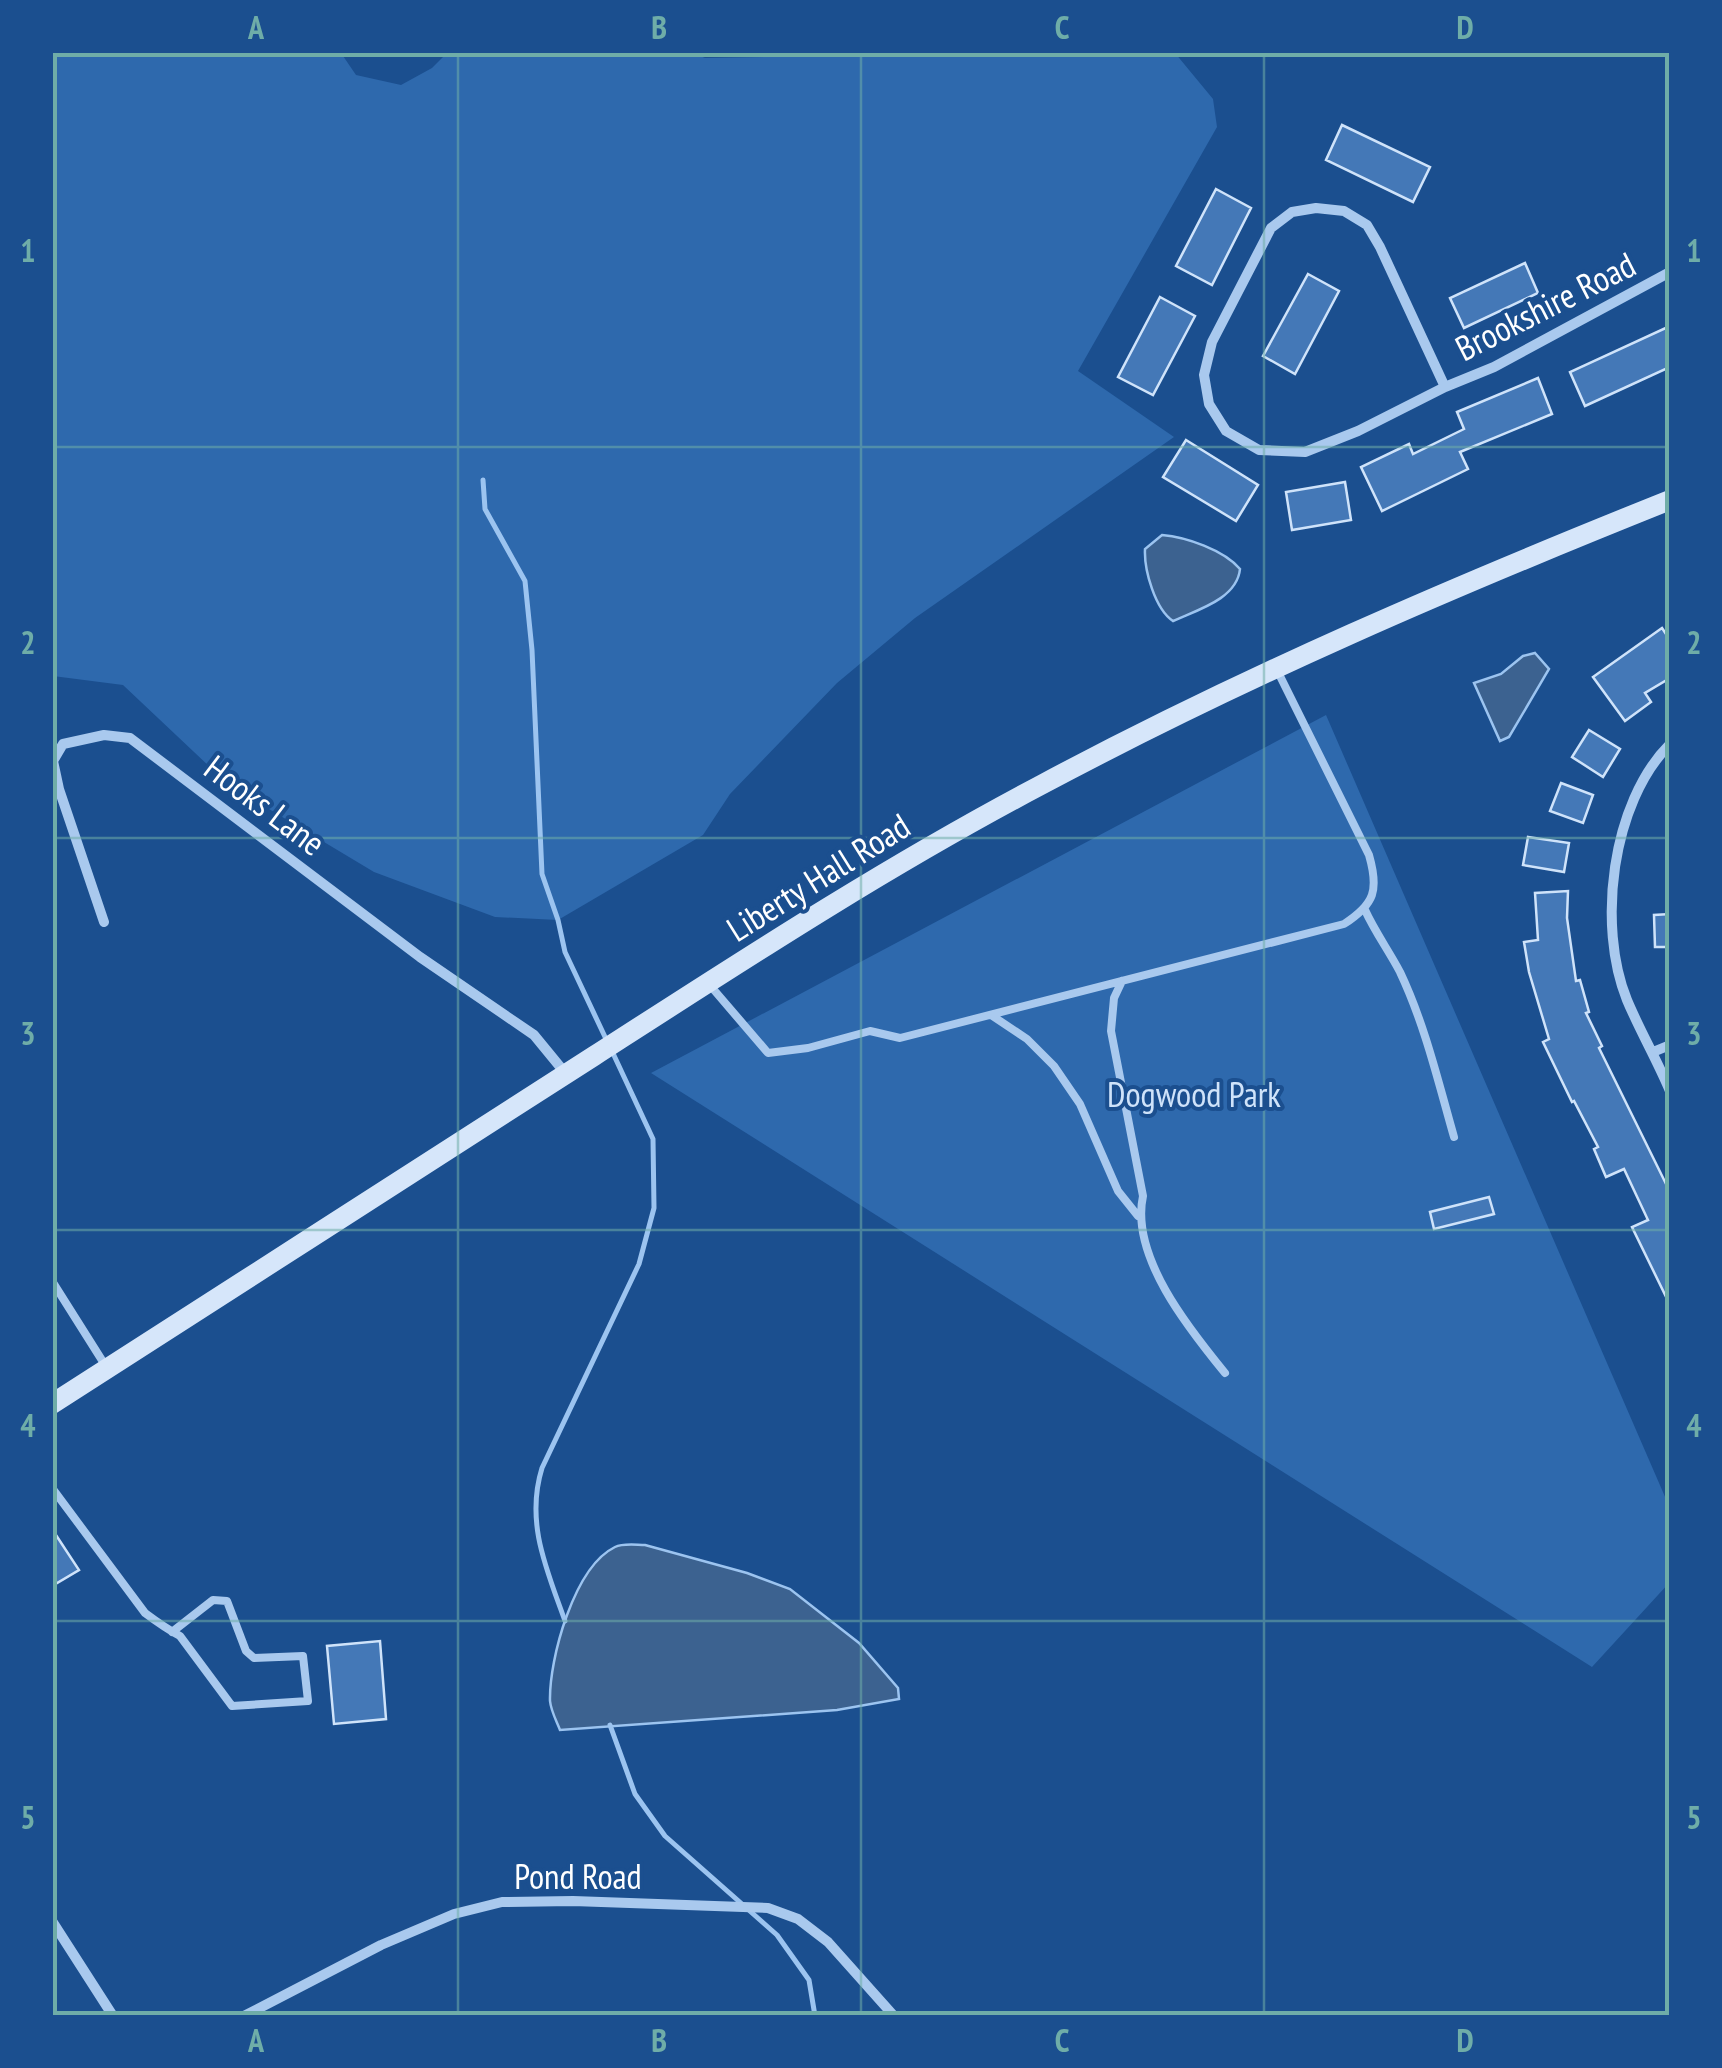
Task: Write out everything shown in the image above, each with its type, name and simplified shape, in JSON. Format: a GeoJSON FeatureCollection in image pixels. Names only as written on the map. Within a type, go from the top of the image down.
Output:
{"type":"FeatureCollection","features":[{"type":"Feature","properties":{"kind":"main road","name":"Liberty Hall Road"},"geometry":{"type":"LineString","coordinates":[[52,1404],[708,983],[1023,794],[1275,667],[1472,579],[1670,500]]}},
{"type":"Feature","properties":{"kind":"street","name":"Brookshire Road"},"geometry":{"type":"LineString","coordinates":[[1445,387],[1366,225],[1344,211],[1316,208],[1292,212],[1271,228],[1212,342],[1204,375],[1209,404],[1226,430],[1260,450],[1304,452],[1494,368],[1670,272]]}},
{"type":"Feature","properties":{"kind":"street","name":"Hooks Lane"},"geometry":{"type":"LineString","coordinates":[[104,922],[53,761],[63,744],[104,736],[130,738],[420,957],[534,1036],[566,1074]]}},
{"type":"Feature","properties":{"kind":"street"},"geometry":{"type":"LineString","coordinates":[[1670,744],[1632,805],[1613,868],[1610,934],[1626,998],[1670,1092]]}},
{"type":"Feature","properties":{"kind":"street"},"geometry":{"type":"LineString","coordinates":[[1654,1052],[1670,1045]]}},
{"type":"Feature","properties":{"kind":"street","name":"Pond Road"},"geometry":{"type":"LineString","coordinates":[[244,2016],[364,1953],[454,1914],[502,1902],[768,1908],[798,1919],[828,1942],[894,2016]]}},
{"type":"Feature","properties":{"kind":"street"},"geometry":{"type":"LineString","coordinates":[[52,1921],[113,2016]]}},
{"type":"Feature","properties":{"kind":"lane"},"geometry":{"type":"LineString","coordinates":[[708,983],[768,1053],[808,1048],[870,1032],[900,1038],[1344,924],[1365,910],[1374,894],[1374,872],[1369,854],[1275,667]]}},
{"type":"Feature","properties":{"kind":"lane"},"geometry":{"type":"LineString","coordinates":[[1365,910],[1398,969],[1426,1036],[1454,1137]]}},
{"type":"Feature","properties":{"kind":"lane"},"geometry":{"type":"LineString","coordinates":[[1122,981],[1114,998],[1110,1031],[1142,1196],[1138,1216]]}},
{"type":"Feature","properties":{"kind":"lane"},"geometry":{"type":"LineString","coordinates":[[991,1014],[1054,1066],[1080,1104],[1118,1192],[1138,1216],[1156,1269],[1184,1323],[1224,1373]]}},
{"type":"Feature","properties":{"kind":"lane"},"geometry":{"type":"LineString","coordinates":[[52,1281],[107,1369]]}},
{"type":"Feature","properties":{"kind":"lane"},"geometry":{"type":"LineString","coordinates":[[52,1488],[146,1613],[172,1632],[180,1636],[232,1706],[308,1701],[304,1656],[254,1658],[246,1651],[227,1601],[213,1600],[172,1632]]}},
{"type":"Feature","properties":{"kind":"green space"},"geometry":{"type":"Polygon","coordinates":[[[448,52],[690,52],[705,58],[818,56],[827,52],[1175,53],[1213,99],[1217,127],[1078,371],[1174,437],[915,618],[837,683],[730,794],[703,835],[558,920],[495,917],[374,872],[229,785],[123,685],[53,676],[53,53],[341,53],[356,75],[401,85],[432,68],[448,52]]]}},
{"type":"Feature","properties":{"kind":"green space","name":"Dogwood Park"},"geometry":{"type":"Polygon","coordinates":[[[1326,715],[1669,1506],[1669,1583],[1592,1667],[651,1073],[1326,715]]]}},
{"type":"Feature","properties":{"kind":"shaded area"},"geometry":{"type":"Polygon","coordinates":[[[1162,535],[1204,546],[1233,562],[1240,569],[1232,588],[1214,602],[1173,621],[1156,598],[1146,567],[1145,549],[1162,535]]]}},
{"type":"Feature","properties":{"kind":"shaded area"},"geometry":{"type":"Polygon","coordinates":[[[1535,653],[1549,669],[1509,737],[1500,741],[1474,683],[1501,674],[1523,656],[1535,653]]]}},
{"type":"Feature","properties":{"kind":"shaded area"},"geometry":{"type":"Polygon","coordinates":[[[645,1545],[790,1589],[859,1643],[898,1688],[899,1699],[837,1710],[560,1730],[551,1705],[551,1683],[559,1639],[576,1593],[600,1558],[615,1547],[645,1545]]]}},
{"type":"Feature","properties":{"kind":"building"},"geometry":{"type":"Polygon","coordinates":[[[1342,125],[1430,167],[1413,202],[1326,160],[1342,125]]]}},
{"type":"Feature","properties":{"kind":"building"},"geometry":{"type":"Polygon","coordinates":[[[1216,189],[1251,208],[1212,285],[1176,266],[1216,189]]]}},
{"type":"Feature","properties":{"kind":"building"},"geometry":{"type":"Polygon","coordinates":[[[1525,263],[1538,293],[1464,328],[1450,298],[1525,263]]]}},
{"type":"Feature","properties":{"kind":"building"},"geometry":{"type":"Polygon","coordinates":[[[1308,274],[1339,291],[1295,374],[1263,356],[1308,274]]]}},
{"type":"Feature","properties":{"kind":"building"},"geometry":{"type":"Polygon","coordinates":[[[1160,297],[1195,316],[1153,395],[1118,377],[1160,297]]]}},
{"type":"Feature","properties":{"kind":"building"},"geometry":{"type":"Polygon","coordinates":[[[1670,326],[1670,367],[1585,406],[1570,372],[1670,326]]]}},
{"type":"Feature","properties":{"kind":"building"},"geometry":{"type":"Polygon","coordinates":[[[1538,378],[1552,414],[1460,452],[1468,469],[1382,511],[1361,467],[1409,444],[1413,454],[1464,429],[1457,412],[1538,378]]]}},
{"type":"Feature","properties":{"kind":"building"},"geometry":{"type":"Polygon","coordinates":[[[1186,440],[1258,485],[1236,521],[1163,477],[1186,440]]]}},
{"type":"Feature","properties":{"kind":"building"},"geometry":{"type":"Polygon","coordinates":[[[1345,482],[1351,520],[1292,530],[1286,492],[1345,482]]]}},
{"type":"Feature","properties":{"kind":"building"},"geometry":{"type":"Polygon","coordinates":[[[1662,628],[1670,640],[1670,678],[1645,693],[1651,702],[1625,721],[1593,677],[1662,628]]]}},
{"type":"Feature","properties":{"kind":"building"},"geometry":{"type":"Polygon","coordinates":[[[1589,730],[1620,749],[1603,777],[1572,757],[1589,730]]]}},
{"type":"Feature","properties":{"kind":"building"},"geometry":{"type":"Polygon","coordinates":[[[1561,783],[1593,795],[1583,823],[1550,811],[1561,783]]]}},
{"type":"Feature","properties":{"kind":"building"},"geometry":{"type":"Polygon","coordinates":[[[1528,837],[1569,843],[1564,872],[1523,865],[1528,837]]]}},
{"type":"Feature","properties":{"kind":"building"},"geometry":{"type":"Polygon","coordinates":[[[1568,891],[1567,918],[1576,981],[1580,980],[1589,1012],[1586,1013],[1602,1046],[1599,1048],[1670,1192],[1670,1305],[1632,1227],[1648,1220],[1624,1169],[1606,1177],[1594,1149],[1598,1147],[1543,1042],[1549,1039],[1524,942],[1538,940],[1535,893],[1568,891]]]}},
{"type":"Feature","properties":{"kind":"building"},"geometry":{"type":"Polygon","coordinates":[[[1670,914],[1670,947],[1655,947],[1654,915],[1670,914]]]}},
{"type":"Feature","properties":{"kind":"building"},"geometry":{"type":"Polygon","coordinates":[[[1489,1197],[1494,1214],[1434,1229],[1430,1212],[1489,1197]]]}},
{"type":"Feature","properties":{"kind":"building"},"geometry":{"type":"Polygon","coordinates":[[[52,1529],[79,1570],[52,1586],[52,1529]]]}},
{"type":"Feature","properties":{"kind":"building"},"geometry":{"type":"Polygon","coordinates":[[[380,1641],[386,1719],[334,1724],[327,1646],[380,1641]]]}},
{"type":"Feature","properties":{"kind":"waterway"},"geometry":{"type":"LineString","coordinates":[[483,480],[485,509],[525,581],[542,874],[565,952],[606,1039]]}},
{"type":"Feature","properties":{"kind":"waterway"},"geometry":{"type":"LineString","coordinates":[[565,1621],[540,1546],[537,1488],[542,1468],[639,1264],[654,1208],[653,1139],[611,1049]]}},
{"type":"Feature","properties":{"kind":"waterway"},"geometry":{"type":"LineString","coordinates":[[610,1725],[635,1794],[665,1836],[777,1935],[809,1980],[815,2016]]}}]}
